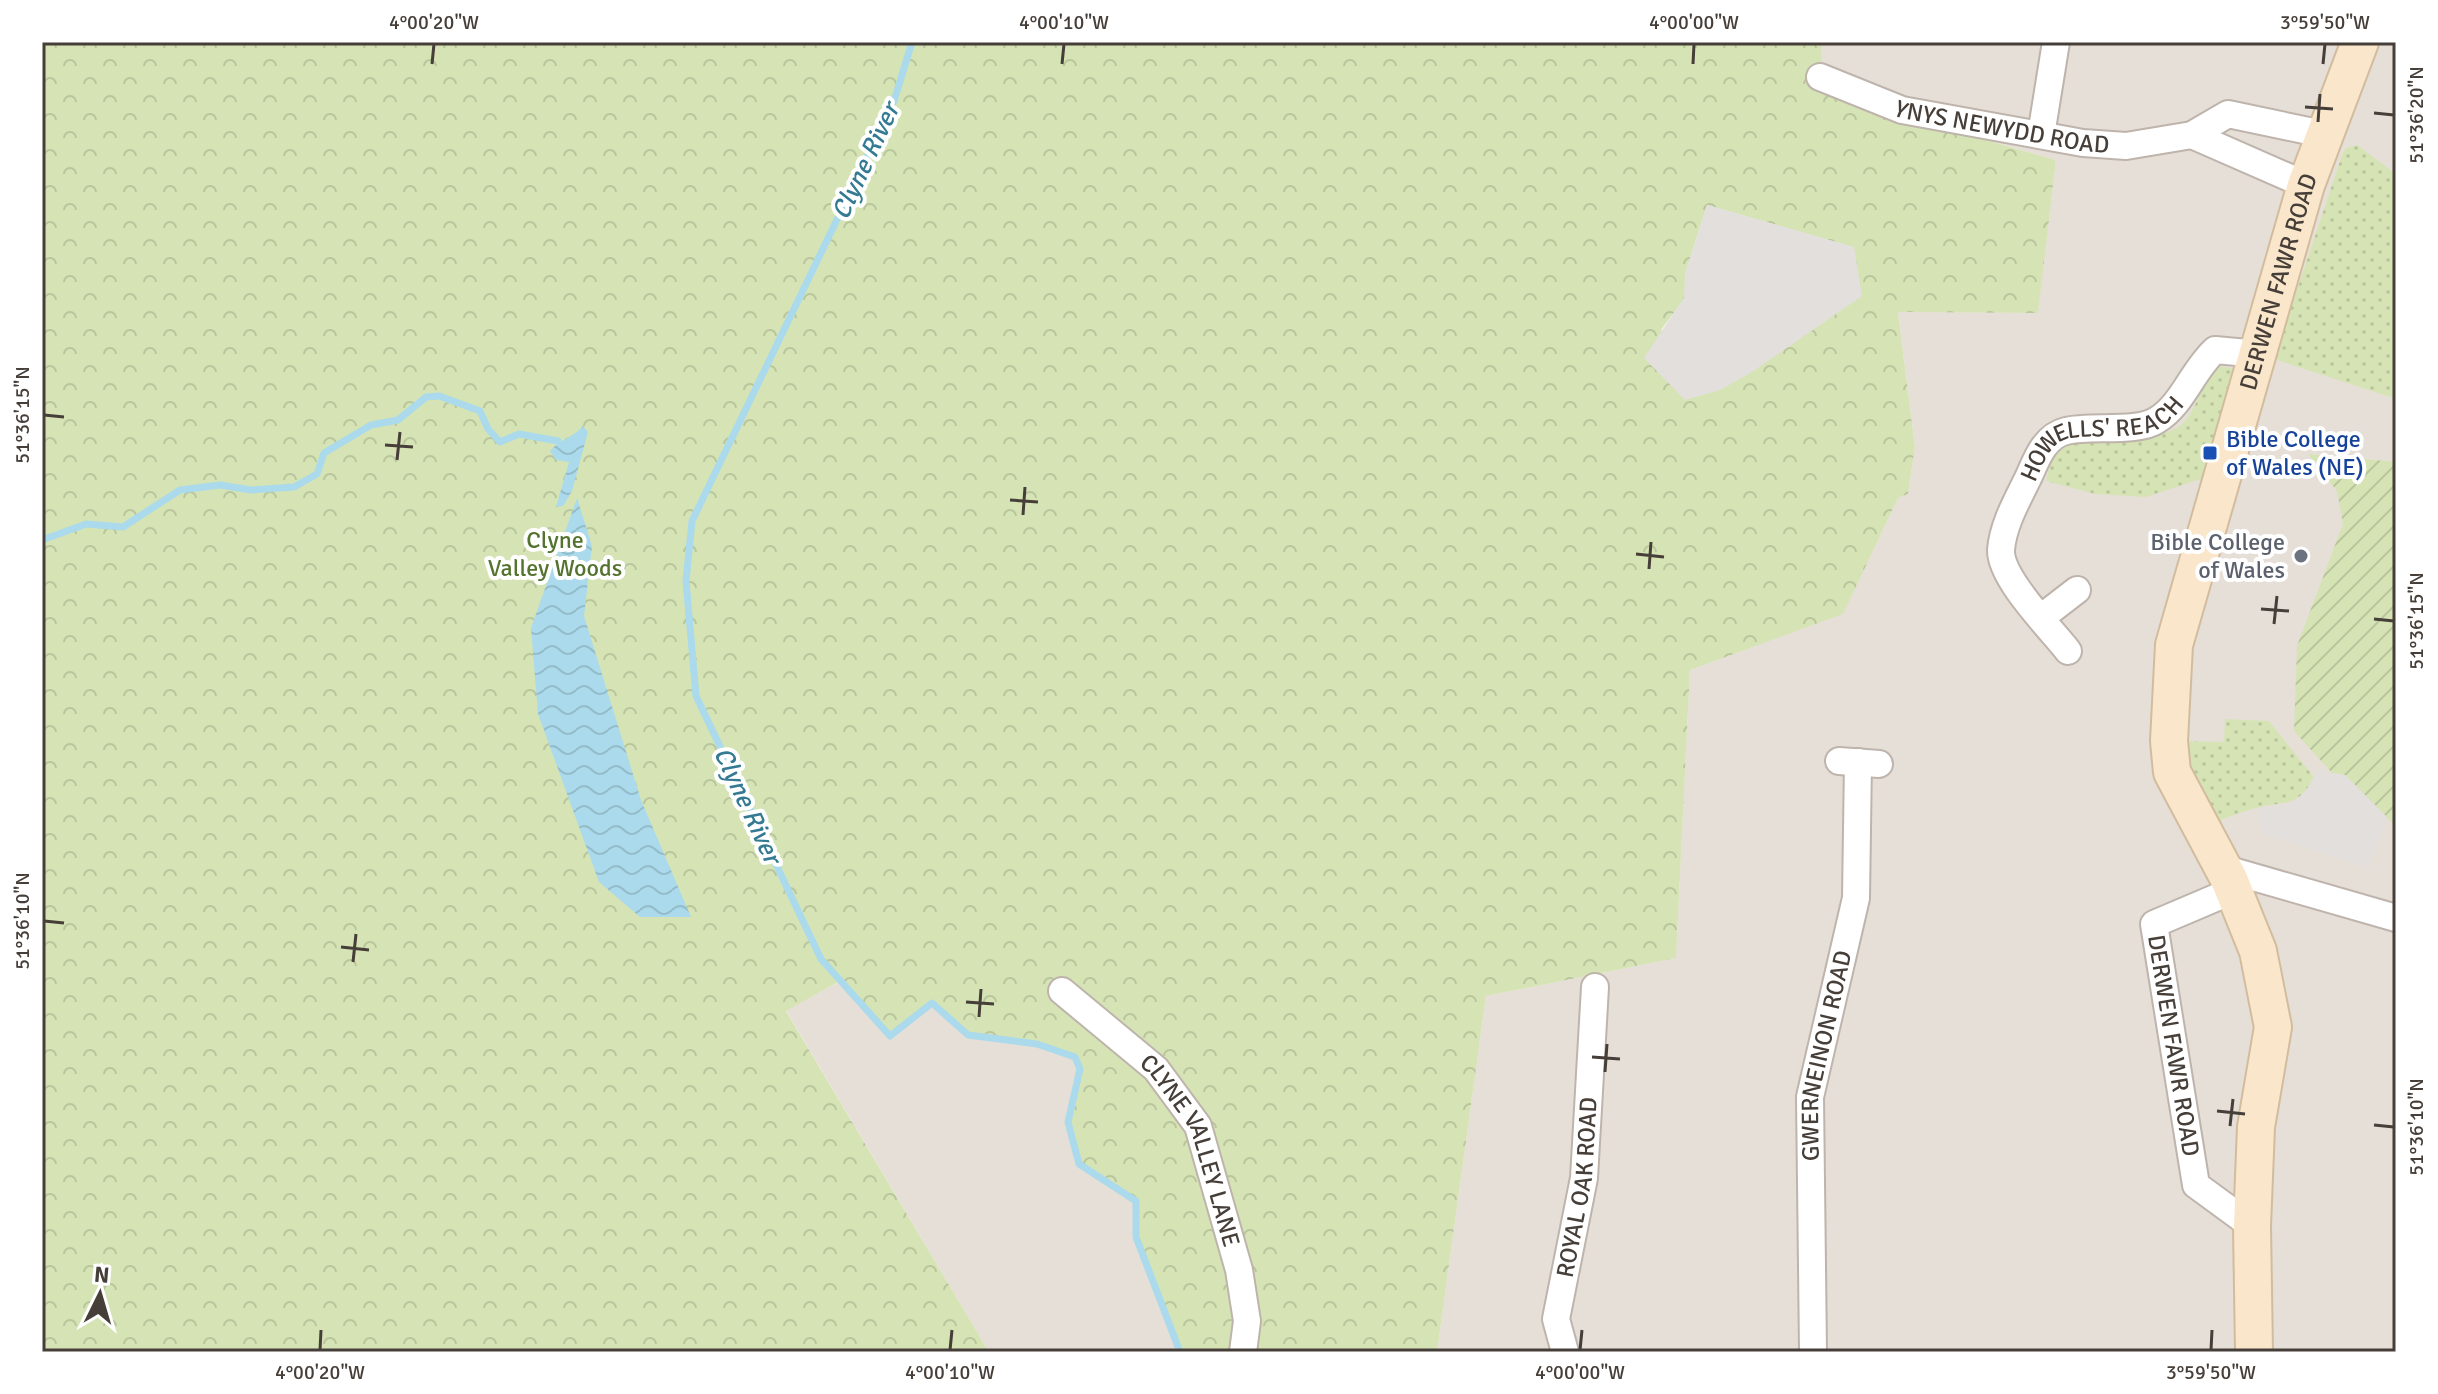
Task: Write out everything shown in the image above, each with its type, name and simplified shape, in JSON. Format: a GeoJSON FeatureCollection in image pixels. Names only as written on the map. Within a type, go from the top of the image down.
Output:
{"type":"FeatureCollection","features":[{"type":"Feature","properties":{"kind":"main road","name":"DERWEN FAWR ROAD"},"geometry":{"type":"LineString","coordinates":[[2254,1352],[2252,1226],[2256,1127],[2273,1027],[2258,951],[2228,879],[2172,772],[2169,741],[2174,645],[2306,185],[2360,42]]}},
{"type":"Feature","properties":{"kind":"street"},"geometry":{"type":"LineString","coordinates":[[2041,135],[2056,42]]}},
{"type":"Feature","properties":{"kind":"street","name":"YNYS NEWYDD ROAD"},"geometry":{"type":"LineString","coordinates":[[1820,77],[1902,110],[2041,135],[2126,146],[2192,135],[2228,114],[2323,134]]}},
{"type":"Feature","properties":{"kind":"street"},"geometry":{"type":"LineString","coordinates":[[2192,135],[2306,185]]}},
{"type":"Feature","properties":{"kind":"street","name":"HOWELLS' REACH"},"geometry":{"type":"LineString","coordinates":[[2068,651],[2005,570],[2001,553],[2005,529],[2050,439],[2066,431],[2154,423],[2174,407],[2199,365],[2215,350],[2259,354]]}},
{"type":"Feature","properties":{"kind":"street"},"geometry":{"type":"LineString","coordinates":[[2042,617],[2077,590]]}},
{"type":"Feature","properties":{"kind":"street","name":"GWERNEINON ROAD"},"geometry":{"type":"LineString","coordinates":[[1813,1352],[1810,1097],[1856,898],[1859,762]]}},
{"type":"Feature","properties":{"kind":"street"},"geometry":{"type":"LineString","coordinates":[[2228,879],[2396,918]]}},
{"type":"Feature","properties":{"kind":"street","name":"DERWEN FAWR ROAD"},"geometry":{"type":"LineString","coordinates":[[2228,879],[2154,924],[2196,1185],[2252,1226]]}},
{"type":"Feature","properties":{"kind":"street","name":"ROYAL OAK ROAD"},"geometry":{"type":"LineString","coordinates":[[1565,1352],[1556,1319],[1584,1178],[1583,1020],[1595,987]]}},
{"type":"Feature","properties":{"kind":"street","name":"CLYNE VALLEY LANE"},"geometry":{"type":"LineString","coordinates":[[1062,991],[1156,1069],[1198,1126],[1239,1270],[1247,1321],[1243,1352]]}},
{"type":"Feature","properties":{"kind":"shaded area"},"geometry":{"type":"Polygon","coordinates":[[[1822,42],[2396,42],[2396,1352],[1437,1352],[1486,996],[1676,958],[1690,670],[1843,613],[1898,498],[1908,494],[1915,447],[1898,312],[2037,313],[2056,160],[1819,93],[1822,42]]]}},
{"type":"Feature","properties":{"kind":"shaded area"},"geometry":{"type":"Polygon","coordinates":[[[1707,205],[1854,247],[1862,296],[1752,372],[1720,390],[1685,400],[1644,358],[1684,298],[1685,274],[1707,205]]]}},
{"type":"Feature","properties":{"kind":"shaded area"},"geometry":{"type":"Polygon","coordinates":[[[2317,771],[2345,775],[2387,817],[2369,868],[2261,833],[2259,807],[2283,805],[2297,799],[2306,792],[2317,771]]]}},
{"type":"Feature","properties":{"kind":"shaded area"},"geometry":{"type":"Polygon","coordinates":[[[841,981],[890,1036],[932,1003],[968,1035],[1037,1044],[1075,1057],[1080,1069],[1068,1122],[1079,1164],[1136,1201],[1136,1237],[1180,1352],[989,1352],[786,1010],[841,981]]]}},
{"type":"Feature","properties":{"kind":"green space","name":"Clyne Valley Woods"},"geometry":{"type":"Polygon","coordinates":[[[42,42],[1822,42],[1820,93],[2056,160],[2038,313],[1898,312],[1915,447],[1908,494],[1898,498],[1843,614],[1690,670],[1676,958],[1486,996],[1437,1352],[1180,1352],[1136,1237],[1136,1201],[1079,1164],[1068,1122],[1080,1069],[1075,1057],[1037,1044],[968,1035],[932,1003],[890,1036],[840,981],[786,1011],[989,1352],[42,1352],[42,42]],[[1707,205],[1685,274],[1685,298],[1660,331],[1853,247],[1707,205]]]}},
{"type":"Feature","properties":{"kind":"green space"},"geometry":{"type":"Polygon","coordinates":[[[2357,145],[2396,174],[2396,399],[2274,359],[2342,155],[2346,148],[2357,145]]]}},
{"type":"Feature","properties":{"kind":"green space"},"geometry":{"type":"Polygon","coordinates":[[[2217,366],[2232,368],[2239,375],[2222,435],[2214,434],[2213,475],[2146,497],[2095,494],[2046,481],[2053,458],[2063,448],[2078,442],[2152,436],[2182,424],[2217,366]]]}},
{"type":"Feature","properties":{"kind":"green space"},"geometry":{"type":"Polygon","coordinates":[[[2308,454],[2396,462],[2396,827],[2345,775],[2332,773],[2294,731],[2297,646],[2343,524],[2337,491],[2308,454]]]}},
{"type":"Feature","properties":{"kind":"green space"},"geometry":{"type":"Polygon","coordinates":[[[2225,719],[2269,721],[2314,777],[2302,794],[2290,802],[2250,810],[2208,825],[2179,741],[2224,742],[2225,719]]]}},
{"type":"Feature","properties":{"kind":"water"},"geometry":{"type":"Polygon","coordinates":[[[583,426],[588,432],[572,491],[563,506],[556,507],[569,462],[556,460],[550,451],[583,426]]]}},
{"type":"Feature","properties":{"kind":"water"},"geometry":{"type":"Polygon","coordinates":[[[577,498],[592,546],[584,616],[641,800],[691,917],[640,917],[599,882],[538,714],[531,628],[577,498]]]}},
{"type":"Feature","properties":{"kind":"waterway","name":"Clyne River"},"geometry":{"type":"LineString","coordinates":[[912,42],[894,101],[692,521],[686,581],[696,696],[821,959],[890,1036],[932,1003],[968,1035],[1037,1044],[1075,1057],[1080,1069],[1068,1122],[1079,1164],[1136,1201],[1136,1237],[1180,1352]]}},
{"type":"Feature","properties":{"kind":"waterway"},"geometry":{"type":"LineString","coordinates":[[42,540],[86,524],[123,527],[180,490],[220,485],[251,490],[294,487],[317,474],[324,453],[371,425],[398,420],[426,397],[439,396],[480,411],[488,429],[500,442],[519,434],[558,441]]}},
{"type":"Feature","properties":{"kind":"place","name":"Bible College of Wales (NE)"},"geometry":{"type":"Point","coordinates":[2210,453]}},
{"type":"Feature","properties":{"kind":"place","name":"Bible College of Wales"},"geometry":{"type":"Point","coordinates":[2301,556]}}]}
